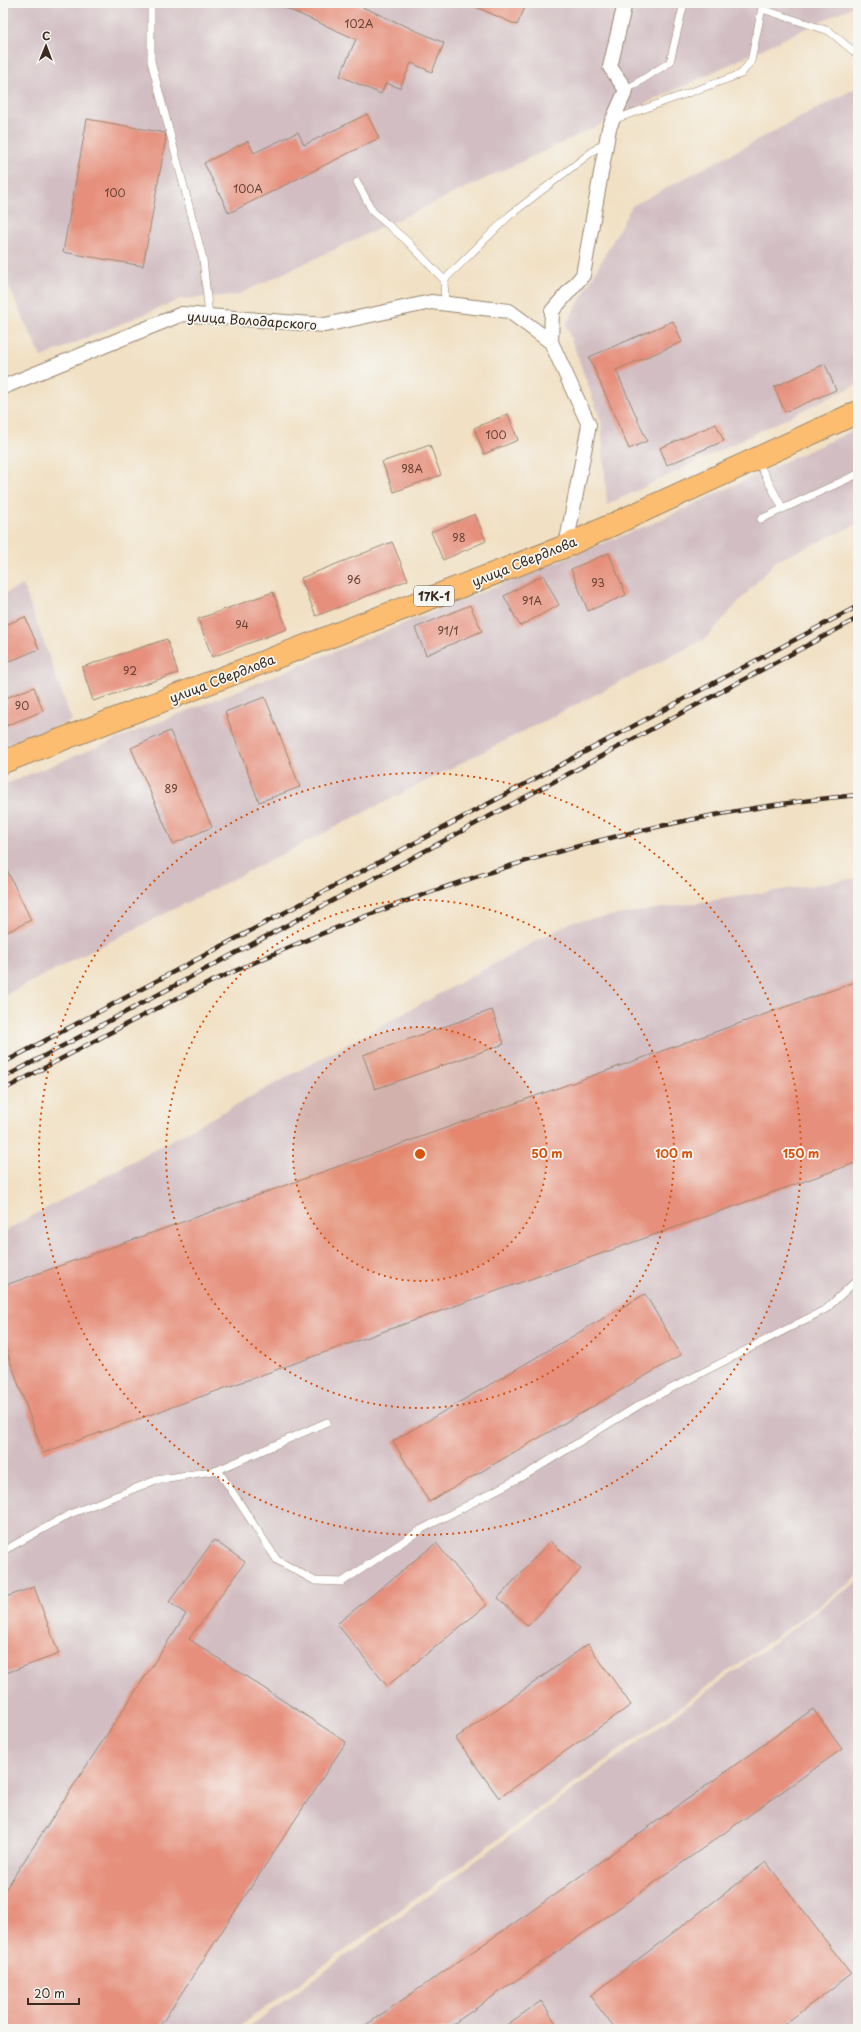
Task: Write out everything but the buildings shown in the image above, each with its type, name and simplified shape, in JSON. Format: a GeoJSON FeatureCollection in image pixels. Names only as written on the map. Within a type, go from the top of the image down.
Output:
{"type":"FeatureCollection","features":[{"type":"Feature","properties":{"kind":"main road","name":"улица Свердлова"},"geometry":{"type":"LineString","coordinates":[[3,762],[566,546],[858,412]]}},
{"type":"Feature","properties":{"kind":"street"},"geometry":{"type":"LineString","coordinates":[[551,342],[552,311],[583,275],[607,140],[613,120],[626,90],[610,67],[625,3]]}},
{"type":"Feature","properties":{"kind":"street","name":"улица Володарского"},"geometry":{"type":"LineString","coordinates":[[3,387],[182,314],[325,326],[431,302],[509,311],[551,342],[589,425],[566,546]]}},
{"type":"Feature","properties":{"kind":"lane"},"geometry":{"type":"LineString","coordinates":[[151,3],[151,61],[203,259],[209,316]]}},
{"type":"Feature","properties":{"kind":"lane"},"geometry":{"type":"LineString","coordinates":[[626,90],[670,62],[684,3]]}},
{"type":"Feature","properties":{"kind":"lane"},"geometry":{"type":"LineString","coordinates":[[613,120],[740,74],[751,61],[763,6],[829,31],[858,55]]}},
{"type":"Feature","properties":{"kind":"lane"},"geometry":{"type":"LineString","coordinates":[[444,280],[510,215],[607,140]]}},
{"type":"Feature","properties":{"kind":"lane"},"geometry":{"type":"LineString","coordinates":[[357,182],[373,212],[408,241],[444,280],[446,303]]}},
{"type":"Feature","properties":{"kind":"lane"},"geometry":{"type":"LineString","coordinates":[[756,459],[784,509]]}},
{"type":"Feature","properties":{"kind":"lane"},"geometry":{"type":"LineString","coordinates":[[762,519],[858,474]]}},
{"type":"Feature","properties":{"kind":"lane"},"geometry":{"type":"LineString","coordinates":[[218,1470],[278,1560],[315,1581],[342,1582],[422,1529],[527,1474],[641,1404],[826,1309],[858,1279]]}},
{"type":"Feature","properties":{"kind":"lane"},"geometry":{"type":"LineString","coordinates":[[3,1551],[70,1514],[156,1480],[218,1470],[327,1422]]}},
{"type":"Feature","properties":{"kind":"shaded area"},"geometry":{"type":"Polygon","coordinates":[[[3,3],[858,4],[237,295],[181,299],[41,357],[3,274],[3,3]]]}},
{"type":"Feature","properties":{"kind":"shaded area"},"geometry":{"type":"Polygon","coordinates":[[[858,87],[858,384],[607,505],[601,421],[566,325],[632,206],[858,87]]]}},
{"type":"Feature","properties":{"kind":"shaded area"},"geometry":{"type":"Polygon","coordinates":[[[858,428],[858,524],[776,561],[705,639],[3,996],[3,785],[651,524],[858,428]]]}},
{"type":"Feature","properties":{"kind":"shaded area"},"geometry":{"type":"Polygon","coordinates":[[[23,585],[72,721],[3,746],[3,594],[23,585]]]}},
{"type":"Feature","properties":{"kind":"shaded area"},"geometry":{"type":"Polygon","coordinates":[[[858,878],[858,1577],[236,2029],[3,2029],[3,1232],[571,922],[858,878]]]}},
{"type":"Feature","properties":{"kind":"shaded area"},"geometry":{"type":"Polygon","coordinates":[[[858,1581],[858,2029],[246,2029],[858,1581]]]}},
{"type":"Feature","properties":{"kind":"railway"},"geometry":{"type":"LineString","coordinates":[[3,1063],[858,606]]}},
{"type":"Feature","properties":{"kind":"railway"},"geometry":{"type":"LineString","coordinates":[[3,1078],[858,618]]}},
{"type":"Feature","properties":{"kind":"railway"},"geometry":{"type":"LineString","coordinates":[[3,1090],[147,1013],[206,984],[310,939],[385,909],[462,881],[539,857],[618,836],[697,818],[777,805],[858,795]]}}]}
